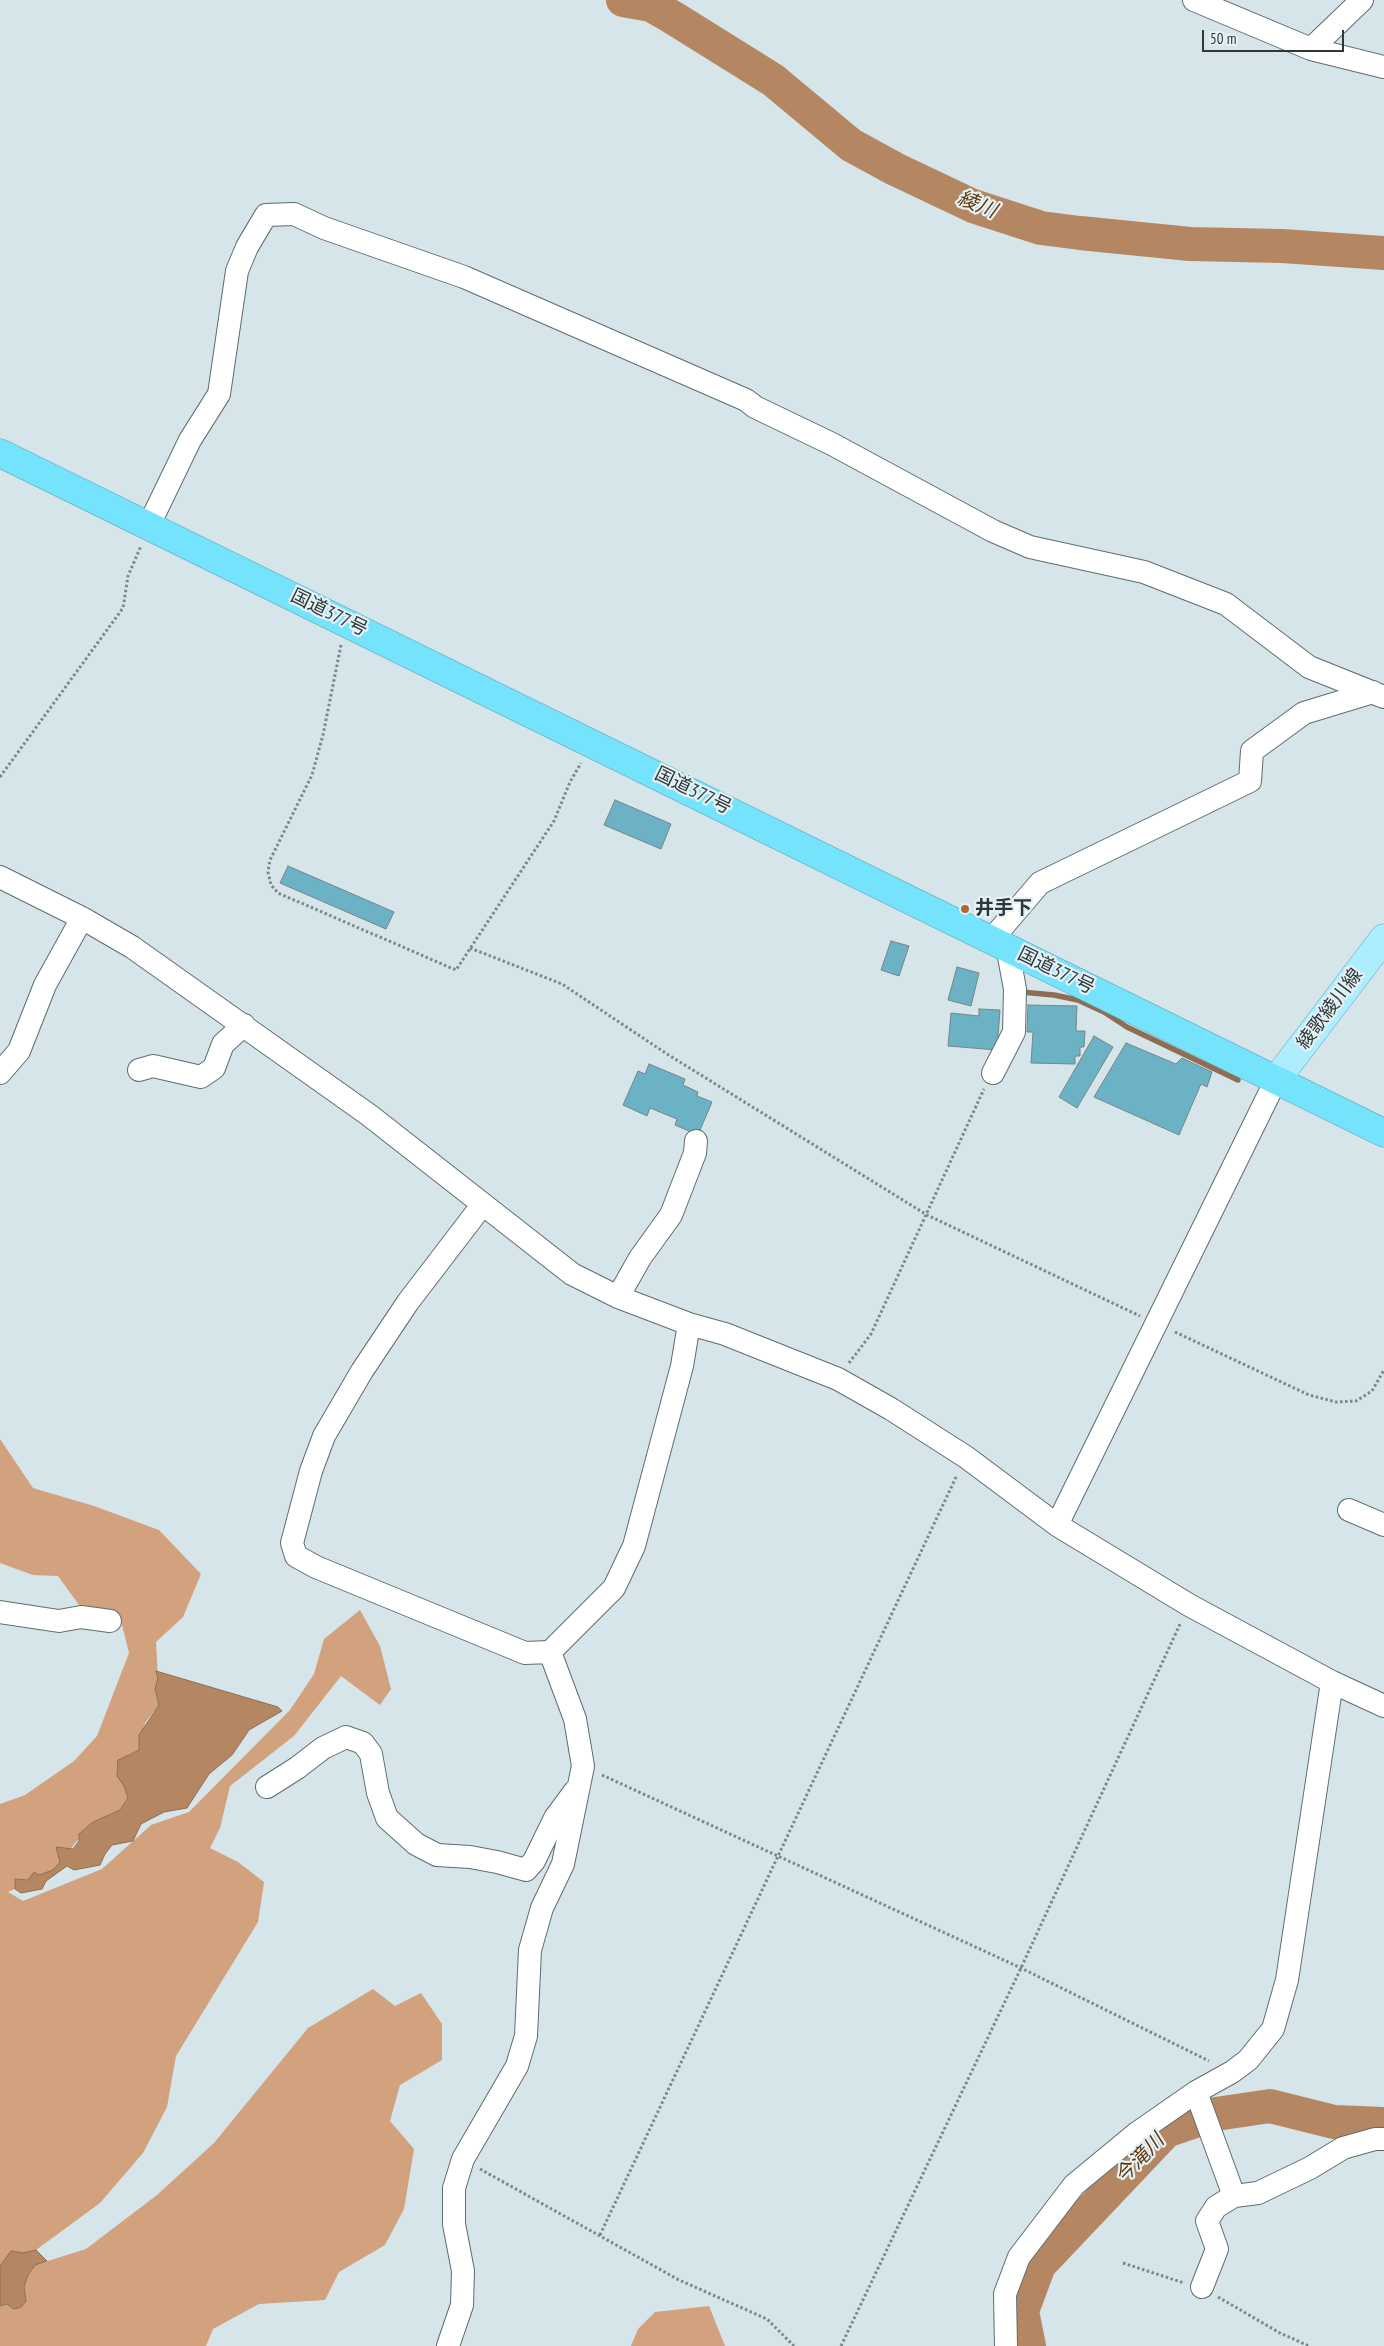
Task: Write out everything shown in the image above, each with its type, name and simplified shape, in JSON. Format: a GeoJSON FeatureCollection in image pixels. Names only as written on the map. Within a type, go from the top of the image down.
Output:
{"type":"FeatureCollection","features":[{"type":"Feature","properties":{"kind":"highway","name":"国道377号"},"geometry":{"type":"LineString","coordinates":[[0,453],[350,623],[1384,1132]]}},
{"type":"Feature","properties":{"kind":"main road","name":"綾歌綾川線"},"geometry":{"type":"LineString","coordinates":[[1276,1080],[1384,938]]}},
{"type":"Feature","properties":{"kind":"street"},"geometry":{"type":"LineString","coordinates":[[1194,0],[1311,49],[1384,67]]}},
{"type":"Feature","properties":{"kind":"street"},"geometry":{"type":"LineString","coordinates":[[1234,0],[1248,23]]}},
{"type":"Feature","properties":{"kind":"street"},"geometry":{"type":"LineString","coordinates":[[1311,49],[1362,0]]}},
{"type":"Feature","properties":{"kind":"street"},"geometry":{"type":"LineString","coordinates":[[149,525],[190,440],[219,394],[237,271],[248,247],[266,215],[294,214],[324,228],[473,280],[746,400],[755,407],[832,444],[993,531],[1030,548],[1144,572],[1226,604],[1309,667],[1378,694]]}},
{"type":"Feature","properties":{"kind":"street"},"geometry":{"type":"LineString","coordinates":[[993,1073],[1014,1032],[1015,989],[1000,943],[1040,884],[1250,781],[1252,751],[1304,713],[1378,694]]}},
{"type":"Feature","properties":{"kind":"street"},"geometry":{"type":"LineString","coordinates":[[0,877],[82,918],[132,948],[244,1025],[370,1115],[572,1274],[618,1297],[689,1324],[725,1334],[838,1379],[891,1409],[966,1457],[1057,1525],[1189,1605],[1332,1682],[1384,1706]]}},
{"type":"Feature","properties":{"kind":"street"},"geometry":{"type":"LineString","coordinates":[[0,1073],[19,1051],[45,985],[82,918]]}},
{"type":"Feature","properties":{"kind":"street"},"geometry":{"type":"LineString","coordinates":[[139,1070],[153,1066],[201,1077],[214,1068],[223,1044],[244,1025]]}},
{"type":"Feature","properties":{"kind":"street"},"geometry":{"type":"LineString","coordinates":[[1057,1525],[1276,1080]]}},
{"type":"Feature","properties":{"kind":"street"},"geometry":{"type":"LineString","coordinates":[[618,1297],[640,1258],[671,1215],[695,1153],[696,1141]]}},
{"type":"Feature","properties":{"kind":"street"},"geometry":{"type":"LineString","coordinates":[[483,1204],[408,1302],[362,1370],[324,1436],[310,1471],[292,1543],[296,1556],[316,1567],[525,1653],[550,1652],[614,1588],[634,1546],[682,1366],[689,1324]]}},
{"type":"Feature","properties":{"kind":"street"},"geometry":{"type":"LineString","coordinates":[[1349,1510],[1384,1525]]}},
{"type":"Feature","properties":{"kind":"street"},"geometry":{"type":"LineString","coordinates":[[0,1612],[59,1621],[82,1617],[110,1621]]}},
{"type":"Feature","properties":{"kind":"street"},"geometry":{"type":"LineString","coordinates":[[448,2346],[462,2305],[463,2272],[454,2224],[454,2188],[463,2159],[517,2066],[526,2036],[530,1950],[542,1908],[563,1864],[581,1775],[575,1720],[550,1652]]}},
{"type":"Feature","properties":{"kind":"street"},"geometry":{"type":"LineString","coordinates":[[1006,2346],[1005,2294],[1019,2257],[1074,2185],[1137,2133],[1198,2097],[1248,2060],[1273,2029],[1288,1980],[1332,1682]]}},
{"type":"Feature","properties":{"kind":"street"},"geometry":{"type":"LineString","coordinates":[[267,1787],[297,1768],[323,1748],[346,1737],[363,1742],[371,1754],[378,1793],[387,1818],[416,1844],[437,1855],[497,1862],[526,1870],[534,1861],[555,1818],[581,1775]]}},
{"type":"Feature","properties":{"kind":"street"},"geometry":{"type":"LineString","coordinates":[[1198,2097],[1211,2128],[1234,2196]]}},
{"type":"Feature","properties":{"kind":"street"},"geometry":{"type":"LineString","coordinates":[[1202,2287],[1217,2249],[1207,2221],[1216,2208],[1234,2196],[1258,2193],[1310,2168],[1343,2148],[1375,2139],[1384,2139]]}},
{"type":"Feature","properties":{"kind":"path"},"geometry":{"type":"LineString","coordinates":[[0,777],[123,608],[128,576],[149,525]]}},
{"type":"Feature","properties":{"kind":"path"},"geometry":{"type":"LineString","coordinates":[[350,623],[340,648],[323,735],[312,775],[270,860],[268,872],[271,885],[278,893],[456,970],[554,821],[570,782],[594,743]]}},
{"type":"Feature","properties":{"kind":"path"},"geometry":{"type":"LineString","coordinates":[[470,948],[562,984],[667,1054],[928,1215],[1309,1395],[1336,1402],[1356,1401],[1372,1391],[1384,1370]]}},
{"type":"Feature","properties":{"kind":"path"},"geometry":{"type":"LineString","coordinates":[[838,1379],[871,1334],[928,1215],[974,1109],[993,1073]]}},
{"type":"Feature","properties":{"kind":"path"},"geometry":{"type":"LineString","coordinates":[[600,2235],[966,1457]]}},
{"type":"Feature","properties":{"kind":"path"},"geometry":{"type":"LineString","coordinates":[[841,2346],[1021,1968],[1189,1605]]}},
{"type":"Feature","properties":{"kind":"path"},"geometry":{"type":"LineString","coordinates":[[581,1775],[779,1856],[1021,1968],[1232,2072]]}},
{"type":"Feature","properties":{"kind":"path"},"geometry":{"type":"LineString","coordinates":[[463,2159],[679,2280],[767,2319],[794,2346]]}},
{"type":"Feature","properties":{"kind":"shaded area"},"geometry":{"type":"Polygon","coordinates":[[[0,1439],[33,1488],[94,1506],[159,1530],[201,1574],[183,1617],[156,1642],[158,1678],[155,1689],[159,1705],[145,1723],[140,1750],[129,1754],[117,1776],[124,1786],[128,1798],[120,1810],[93,1822],[53,1870],[29,1880],[16,1879],[15,1889],[8,1892],[23,1901],[102,1869],[151,1825],[189,1812],[290,1710],[314,1674],[324,1639],[360,1610],[380,1646],[391,1689],[380,1705],[341,1676],[294,1736],[230,1786],[220,1828],[210,1848],[238,1862],[264,1882],[258,1922],[176,2056],[167,2107],[143,2153],[100,2203],[36,2250],[23,2254],[11,2251],[0,2266],[0,1804],[25,1795],[74,1761],[97,1736],[129,1653],[120,1617],[79,1605],[58,1576],[33,1575],[0,1563],[0,1439]]]}},
{"type":"Feature","properties":{"kind":"shaded area"},"geometry":{"type":"Polygon","coordinates":[[[156,1671],[278,1707],[282,1711],[249,1730],[232,1755],[209,1774],[187,1808],[164,1812],[141,1824],[133,1841],[112,1845],[100,1865],[74,1870],[67,1866],[46,1881],[42,1889],[21,1893],[15,1889],[15,1879],[28,1880],[34,1872],[39,1875],[53,1870],[60,1862],[56,1847],[73,1849],[79,1841],[79,1834],[93,1822],[120,1810],[128,1798],[124,1786],[117,1776],[118,1760],[139,1750],[139,1735],[159,1705],[155,1689],[158,1678],[156,1671]]]}},
{"type":"Feature","properties":{"kind":"shaded area"},"geometry":{"type":"Polygon","coordinates":[[[373,1989],[395,2006],[421,1993],[442,2024],[442,2060],[400,2085],[390,2121],[414,2149],[404,2209],[385,2245],[339,2272],[325,2300],[259,2304],[213,2329],[206,2346],[0,2346],[0,2306],[26,2301],[24,2287],[28,2275],[35,2265],[86,2249],[157,2195],[214,2143],[308,2028],[373,1989]]]}},
{"type":"Feature","properties":{"kind":"shaded area"},"geometry":{"type":"Polygon","coordinates":[[[36,2250],[47,2261],[35,2265],[28,2275],[24,2287],[26,2301],[21,2307],[14,2309],[7,2304],[0,2306],[0,2266],[11,2251],[23,2253],[36,2250]]]}},
{"type":"Feature","properties":{"kind":"shaded area"},"geometry":{"type":"Polygon","coordinates":[[[709,2306],[725,2346],[631,2346],[638,2329],[655,2312],[709,2306]]]}},
{"type":"Feature","properties":{"kind":"building"},"geometry":{"type":"Polygon","coordinates":[[[615,800],[671,824],[661,849],[604,825],[615,800]]]}},
{"type":"Feature","properties":{"kind":"building"},"geometry":{"type":"Polygon","coordinates":[[[288,866],[394,912],[386,929],[280,883],[288,866]]]}},
{"type":"Feature","properties":{"kind":"building"},"geometry":{"type":"Polygon","coordinates":[[[891,941],[909,946],[899,976],[881,970],[891,941]]]}},
{"type":"Feature","properties":{"kind":"building"},"geometry":{"type":"Polygon","coordinates":[[[957,967],[979,973],[971,1006],[948,1000],[957,967]]]}},
{"type":"Feature","properties":{"kind":"building"},"geometry":{"type":"Polygon","coordinates":[[[1028,1005],[1077,1006],[1076,1031],[1085,1031],[1084,1047],[1080,1047],[1080,1056],[1075,1056],[1075,1064],[1031,1063],[1033,1032],[1027,1032],[1028,1005]]]}},
{"type":"Feature","properties":{"kind":"building"},"geometry":{"type":"Polygon","coordinates":[[[979,1009],[1000,1010],[997,1050],[948,1046],[951,1013],[979,1016],[979,1009]]]}},
{"type":"Feature","properties":{"kind":"building"},"geometry":{"type":"Polygon","coordinates":[[[1094,1036],[1113,1047],[1077,1108],[1059,1097],[1094,1036]]]}},
{"type":"Feature","properties":{"kind":"building"},"geometry":{"type":"Polygon","coordinates":[[[1126,1043],[1176,1064],[1182,1058],[1212,1072],[1207,1087],[1201,1084],[1179,1135],[1094,1097],[1126,1043]]]}},
{"type":"Feature","properties":{"kind":"building"},"geometry":{"type":"Polygon","coordinates":[[[649,1064],[685,1079],[683,1085],[698,1092],[697,1096],[712,1102],[698,1135],[675,1125],[677,1119],[650,1108],[647,1116],[623,1105],[638,1071],[645,1074],[649,1064]]]}},
{"type":"Feature","properties":{"kind":"waterway","name":"綾川"},"geometry":{"type":"LineString","coordinates":[[623,0],[651,5],[672,17],[773,80],[851,145],[895,169],[973,206],[1041,228],[1080,233],[1190,244],[1282,246],[1384,253]]}},
{"type":"Feature","properties":{"kind":"waterway"},"geometry":{"type":"LineString","coordinates":[[1021,992],[1054,995],[1078,1000],[1104,1012],[1127,1027],[1238,1080]]}},
{"type":"Feature","properties":{"kind":"waterway","name":"今滝川"},"geometry":{"type":"LineString","coordinates":[[1029,2346],[1022,2311],[1039,2265],[1166,2131],[1216,2114],[1270,2106],[1334,2122],[1384,2124]]}},
{"type":"Feature","properties":{"kind":"place","name":"井手下"},"geometry":{"type":"Point","coordinates":[965,909]}}]}
